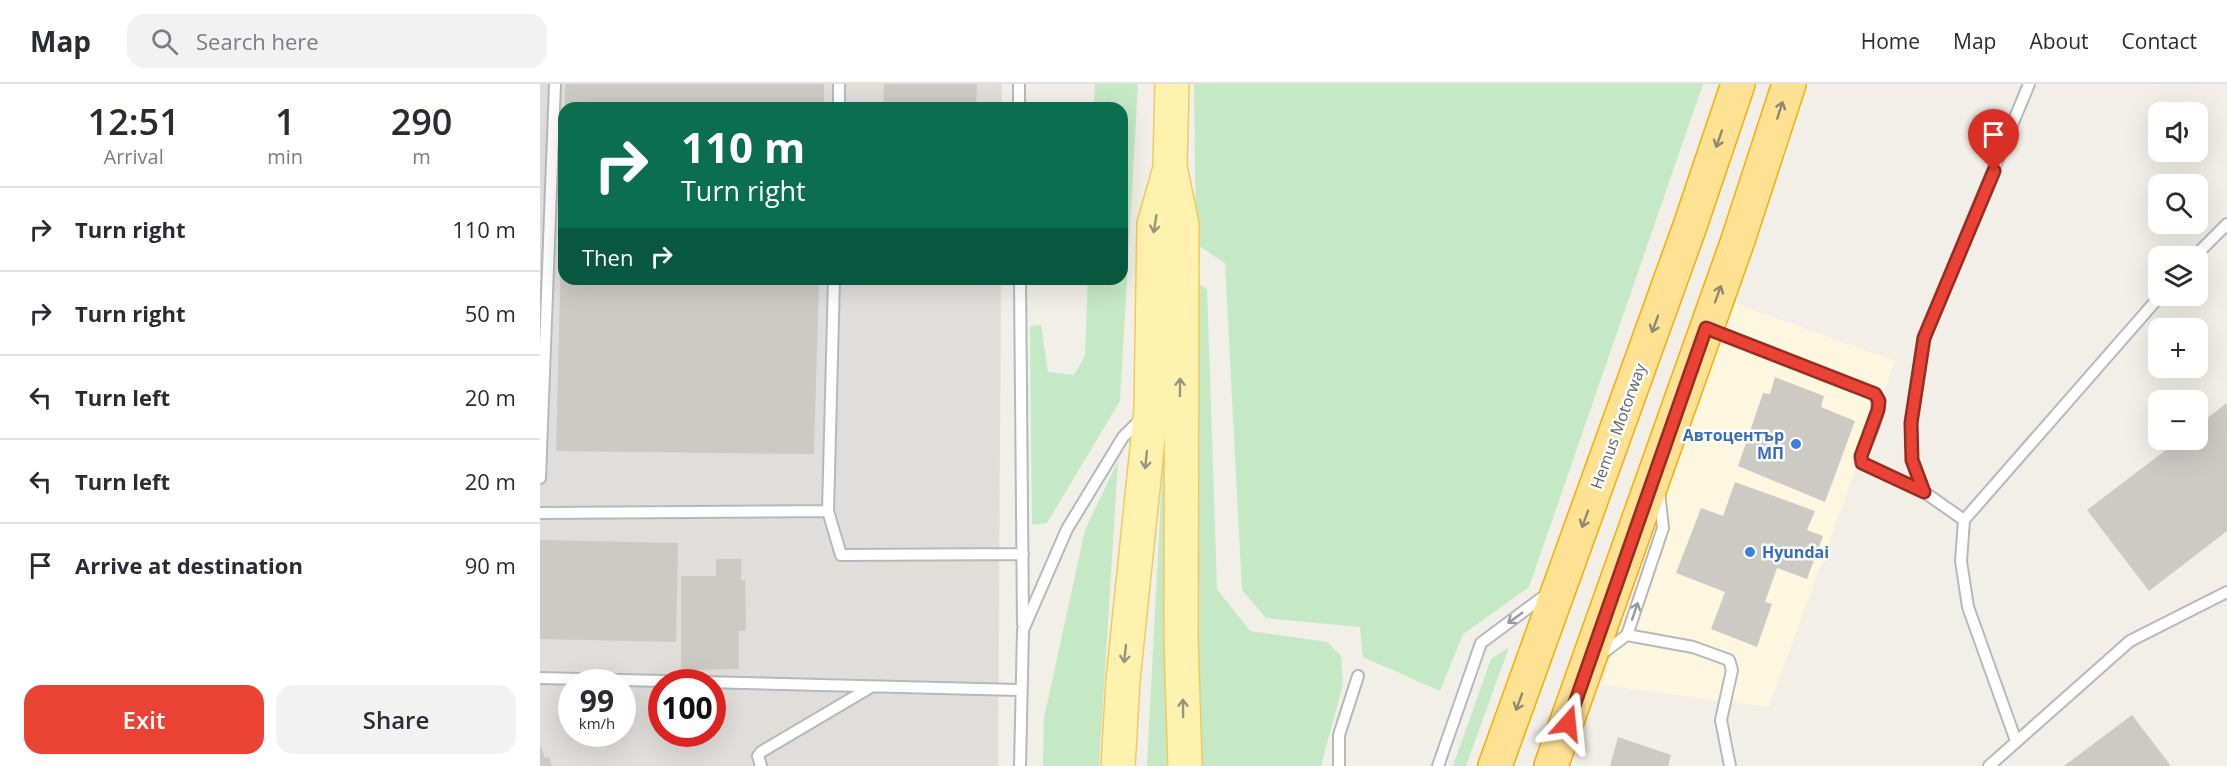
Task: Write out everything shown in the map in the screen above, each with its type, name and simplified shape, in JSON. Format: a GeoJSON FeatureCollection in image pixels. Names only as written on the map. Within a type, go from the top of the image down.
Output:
{"type":"FeatureCollection","features":[{"type":"Feature","properties":{"kind":"highway","name":"Hemus Motorway"},"geometry":{"type":"LineString","coordinates":[[1496,766],[1738,84]]}},
{"type":"Feature","properties":{"kind":"highway"},"geometry":{"type":"LineString","coordinates":[[1551,766],[1706,328],[1789,84]]}},
{"type":"Feature","properties":{"kind":"main road"},"geometry":{"type":"LineString","coordinates":[[1172,84],[1170,167],[1182,225],[1181,627],[1185,766]]}},
{"type":"Feature","properties":{"kind":"main road"},"geometry":{"type":"LineString","coordinates":[[1118,766],[1123,680],[1151,410],[1154,224],[1170,167]]}},
{"type":"Feature","properties":{"kind":"lane"},"geometry":{"type":"LineString","coordinates":[[540,478],[555,84]]}},
{"type":"Feature","properties":{"kind":"lane"},"geometry":{"type":"LineString","coordinates":[[839,84],[839,102]]}},
{"type":"Feature","properties":{"kind":"lane"},"geometry":{"type":"LineString","coordinates":[[1019,84],[1019,102]]}},
{"type":"Feature","properties":{"kind":"lane"},"geometry":{"type":"LineString","coordinates":[[1924,492],[1912,460],[1911,423],[1924,338],[2030,84]]}},
{"type":"Feature","properties":{"kind":"lane"},"geometry":{"type":"LineString","coordinates":[[2205,246],[2227,224]]}},
{"type":"Feature","properties":{"kind":"lane"},"geometry":{"type":"LineString","coordinates":[[834,285],[828,511],[841,555],[1023,554]]}},
{"type":"Feature","properties":{"kind":"lane"},"geometry":{"type":"LineString","coordinates":[[1020,285],[1023,630],[1020,766]]}},
{"type":"Feature","properties":{"kind":"lane"},"geometry":{"type":"LineString","coordinates":[[2016,741],[1968,607],[1961,561],[1964,520],[2151,306]]}},
{"type":"Feature","properties":{"kind":"lane"},"geometry":{"type":"LineString","coordinates":[[1706,328],[1875,394],[1879,401],[1878,410],[1861,456],[1862,463],[1924,492],[1964,520]]}},
{"type":"Feature","properties":{"kind":"lane"},"geometry":{"type":"LineString","coordinates":[[1023,630],[1067,529],[1123,437],[1151,410]]}},
{"type":"Feature","properties":{"kind":"lane"},"geometry":{"type":"LineString","coordinates":[[1585,670],[1627,635],[1664,528],[1658,486],[1662,448]]}},
{"type":"Feature","properties":{"kind":"lane"},"geometry":{"type":"LineString","coordinates":[[540,513],[828,511]]}},
{"type":"Feature","properties":{"kind":"lane"},"geometry":{"type":"LineString","coordinates":[[1438,766],[1481,643],[1562,583]]}},
{"type":"Feature","properties":{"kind":"lane"},"geometry":{"type":"LineString","coordinates":[[1989,766],[2130,641],[2227,592]]}},
{"type":"Feature","properties":{"kind":"lane"},"geometry":{"type":"LineString","coordinates":[[1627,635],[1693,647],[1729,660],[1732,670],[1720,720],[1730,766]]}},
{"type":"Feature","properties":{"kind":"lane"},"geometry":{"type":"LineString","coordinates":[[1339,766],[1339,735],[1358,676]]}},
{"type":"Feature","properties":{"kind":"lane"},"geometry":{"type":"LineString","coordinates":[[540,678],[1020,690]]}},
{"type":"Feature","properties":{"kind":"lane"},"geometry":{"type":"LineString","coordinates":[[761,766],[758,756],[761,752],[872,687]]}},
{"type":"Feature","properties":{"kind":"shaded area"},"geometry":{"type":"Polygon","coordinates":[[[540,84],[1002,84],[1002,102],[558,102],[558,285],[1001,285],[998,766],[540,766],[540,84]]]}},
{"type":"Feature","properties":{"kind":"shaded area"},"geometry":{"type":"Polygon","coordinates":[[[1732,302],[1895,361],[1769,707],[1602,685],[1732,302]]]}},
{"type":"Feature","properties":{"kind":"green space"},"geometry":{"type":"Polygon","coordinates":[[[1095,84],[1138,84],[1128,260],[1128,102],[1094,102],[1095,84]]]}},
{"type":"Feature","properties":{"kind":"green space"},"geometry":{"type":"Polygon","coordinates":[[[1194,84],[1703,84],[1529,587],[1463,634],[1440,691],[1363,657],[1360,627],[1266,618],[1242,590],[1225,263],[1196,244],[1194,84]]]}},
{"type":"Feature","properties":{"kind":"green space"},"geometry":{"type":"Polygon","coordinates":[[[1194,281],[1207,289],[1217,589],[1250,631],[1327,642],[1341,656],[1343,684],[1321,766],[1196,766],[1194,281]]]}},
{"type":"Feature","properties":{"kind":"green space"},"geometry":{"type":"Polygon","coordinates":[[[1088,285],[1127,285],[1120,401],[1047,523],[1032,525],[1030,326],[1041,325],[1048,372],[1074,375],[1085,356],[1088,285]]]}},
{"type":"Feature","properties":{"kind":"green space"},"geometry":{"type":"Polygon","coordinates":[[[1166,399],[1174,766],[1147,766],[1166,399]]]}},
{"type":"Feature","properties":{"kind":"green space"},"geometry":{"type":"Polygon","coordinates":[[[1118,461],[1099,766],[1043,766],[1044,718],[1085,530],[1118,461]]]}},
{"type":"Feature","properties":{"kind":"green space"},"geometry":{"type":"Polygon","coordinates":[[[1509,647],[1466,766],[1453,766],[1491,659],[1509,647]]]}},
{"type":"Feature","properties":{"kind":"building"},"geometry":{"type":"Polygon","coordinates":[[[565,84],[824,84],[824,102],[565,102],[565,84]]]}},
{"type":"Feature","properties":{"kind":"building"},"geometry":{"type":"Polygon","coordinates":[[[884,84],[977,84],[976,102],[883,102],[884,84]]]}},
{"type":"Feature","properties":{"kind":"building"},"geometry":{"type":"Polygon","coordinates":[[[560,285],[819,285],[814,454],[556,451],[560,285]]]}},
{"type":"Feature","properties":{"kind":"building","name":"Автоцентър МП"},"geometry":{"type":"Polygon","coordinates":[[[1775,377],[1824,396],[1821,407],[1855,421],[1825,502],[1738,466],[1763,393],[1770,394],[1775,377]]]}},
{"type":"Feature","properties":{"kind":"building"},"geometry":{"type":"Polygon","coordinates":[[[2227,403],[2227,531],[2149,591],[2087,510],[2166,450],[2208,450],[2208,417],[2227,403]]]}},
{"type":"Feature","properties":{"kind":"building","name":"Hyundai"},"geometry":{"type":"Polygon","coordinates":[[[1735,482],[1815,511],[1807,530],[1823,536],[1807,579],[1777,568],[1765,602],[1772,604],[1757,647],[1711,629],[1725,592],[1676,573],[1701,508],[1723,516],[1735,482]]]}},
{"type":"Feature","properties":{"kind":"building"},"geometry":{"type":"Polygon","coordinates":[[[540,540],[678,543],[676,642],[540,639],[540,540]]]}},
{"type":"Feature","properties":{"kind":"building"},"geometry":{"type":"Polygon","coordinates":[[[716,559],[741,559],[741,580],[745,580],[746,631],[739,631],[739,669],[681,669],[681,576],[716,576],[716,559]]]}},
{"type":"Feature","properties":{"kind":"building"},"geometry":{"type":"Polygon","coordinates":[[[2132,715],[2171,766],[2064,766],[2132,715]]]}},
{"type":"Feature","properties":{"kind":"building"},"geometry":{"type":"Polygon","coordinates":[[[1618,737],[1671,755],[1668,766],[1610,766],[1618,737]]]}},
{"type":"Feature","properties":{"kind":"building"},"geometry":{"type":"Polygon","coordinates":[[[540,743],[545,758],[549,757],[552,766],[540,766],[540,743]]]}},
{"type":"Feature","properties":{"kind":"place","name":"Автоцентър МП"},"geometry":{"type":"Point","coordinates":[1796,444]}},
{"type":"Feature","properties":{"kind":"place","name":"Hyundai"},"geometry":{"type":"Point","coordinates":[1750,552]}},
{"type":"Feature","properties":{"kind":"route"},"geometry":{"type":"LineString","coordinates":[[1568,723],[1662,448],[1706,328],[1875,394],[1879,401],[1878,410],[1861,456],[1862,463],[1924,492],[1912,460],[1911,423],[1924,338],[1994,171]]}}]}
